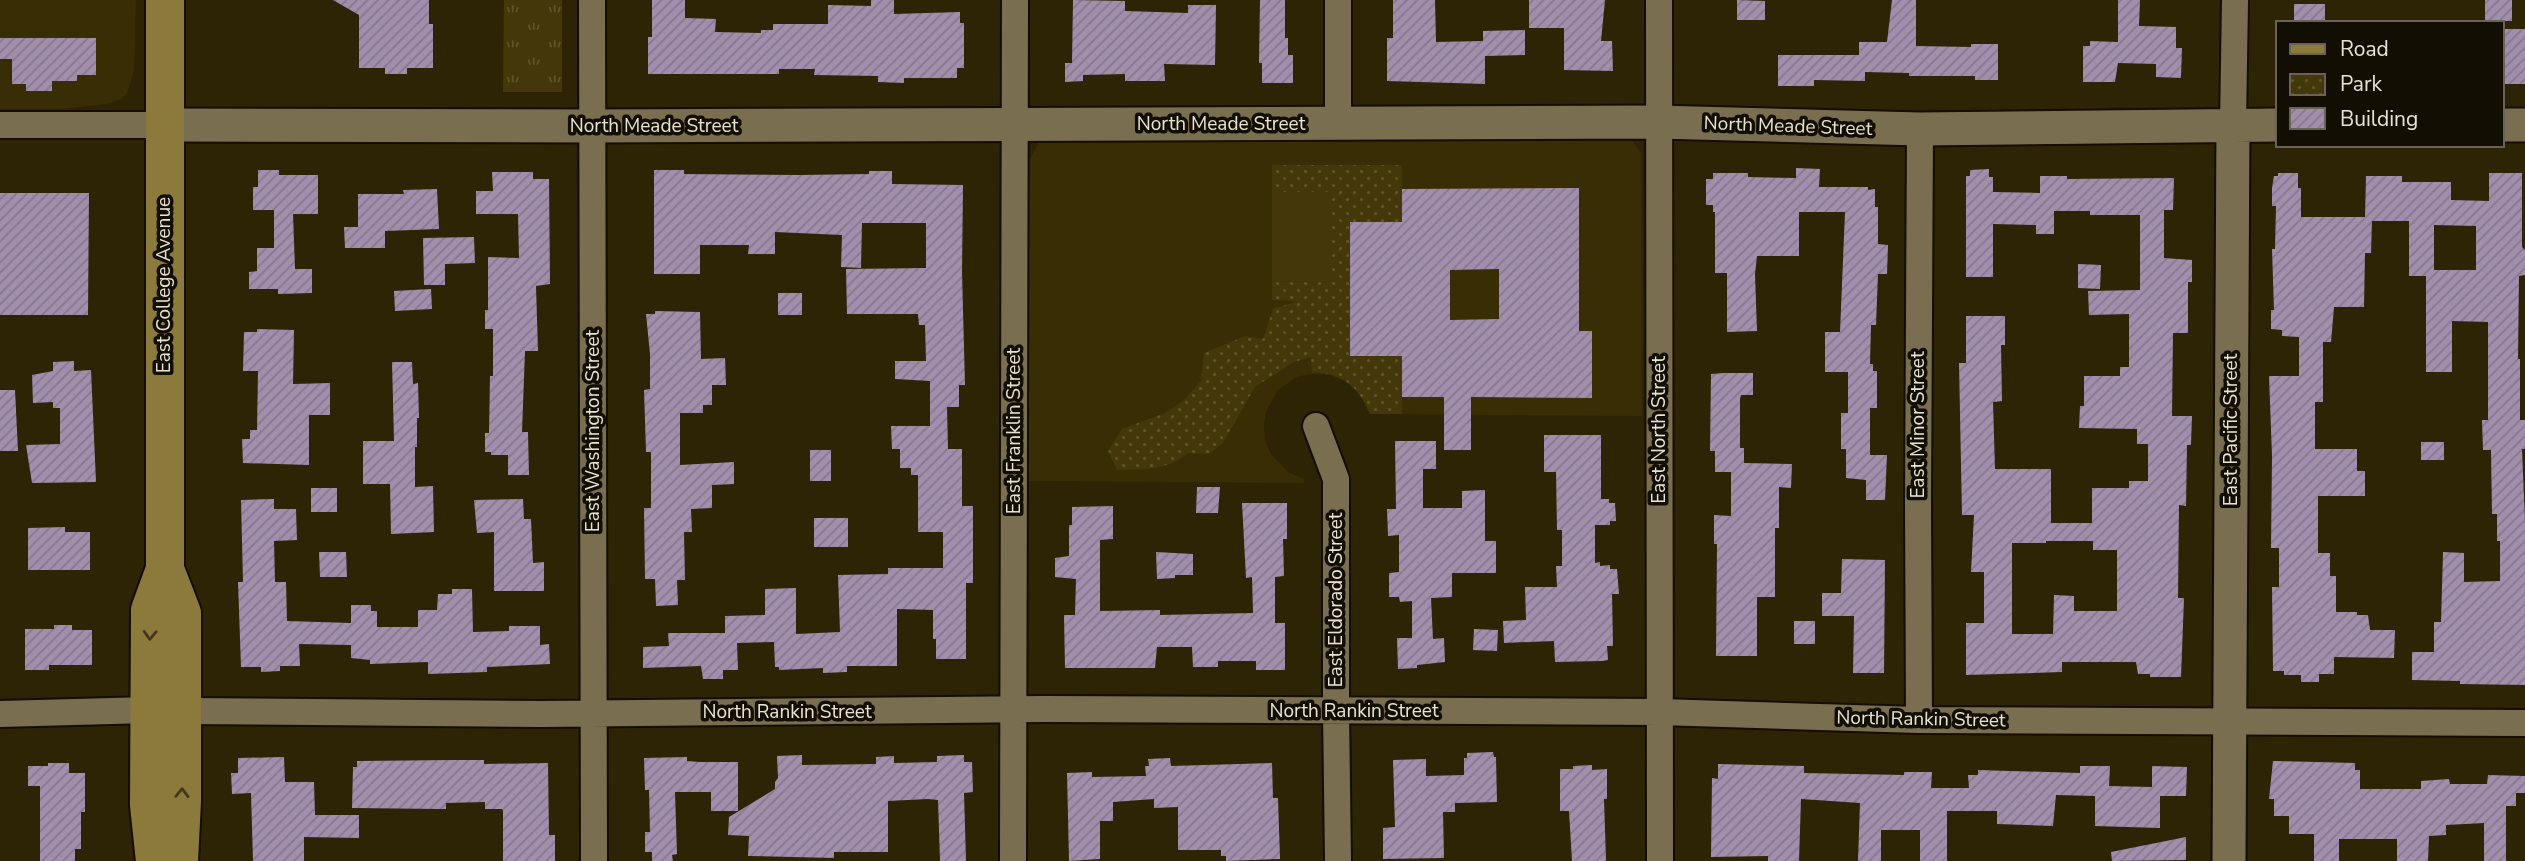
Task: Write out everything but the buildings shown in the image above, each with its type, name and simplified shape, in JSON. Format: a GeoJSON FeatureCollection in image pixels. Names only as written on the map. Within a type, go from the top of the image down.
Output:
{"type":"FeatureCollection","features":[{"type":"Feature","properties":{"kind":"main road","name":"East College Avenue"},"geometry":{"type":"LineString","coordinates":[[164,0],[165,569],[150,610],[166,710],[180,861]]}},
{"type":"Feature","properties":{"kind":"main road","name":"East College Avenue"},"geometry":{"type":"LineString","coordinates":[[155,861],[149,804],[166,710]]}},
{"type":"Feature","properties":{"kind":"street","name":"East Washington Street"},"geometry":{"type":"LineString","coordinates":[[592,0],[594,861]]}},
{"type":"Feature","properties":{"kind":"street","name":"East Franklin Street"},"geometry":{"type":"LineString","coordinates":[[1013,861],[1016,0]]}},
{"type":"Feature","properties":{"kind":"street"},"geometry":{"type":"LineString","coordinates":[[1338,0],[1338,124]]}},
{"type":"Feature","properties":{"kind":"street","name":"East North Street"},"geometry":{"type":"LineString","coordinates":[[1659,0],[1660,861]]}},
{"type":"Feature","properties":{"kind":"street","name":"East Pacific Street"},"geometry":{"type":"LineString","coordinates":[[2229,861],[2235,0]]}},
{"type":"Feature","properties":{"kind":"street","name":"North Meade Street"},"geometry":{"type":"LineString","coordinates":[[164,125],[1658,122],[1920,129],[2276,125]]}},
{"type":"Feature","properties":{"kind":"street"},"geometry":{"type":"LineString","coordinates":[[0,125],[164,125]]}},
{"type":"Feature","properties":{"kind":"street"},"geometry":{"type":"LineString","coordinates":[[2504,125],[2525,125]]}},
{"type":"Feature","properties":{"kind":"street","name":"East Minor Street"},"geometry":{"type":"LineString","coordinates":[[1919,720],[1920,129]]}},
{"type":"Feature","properties":{"kind":"street","name":"East Eldorado Street"},"geometry":{"type":"LineString","coordinates":[[1316,426],[1336,479],[1338,861]]}},
{"type":"Feature","properties":{"kind":"street","name":"North Rankin Street"},"geometry":{"type":"LineString","coordinates":[[0,714],[166,710],[595,713],[1013,710],[1660,712],[1919,720],[2525,723]]}},
{"type":"Feature","properties":{"kind":"shaded area"},"geometry":{"type":"Polygon","coordinates":[[[0,0],[136,0],[134,71],[127,93],[122,99],[107,104],[61,109],[0,109],[0,0]]]}},
{"type":"Feature","properties":{"kind":"shaded area"},"geometry":{"type":"Polygon","coordinates":[[[1041,139],[1631,139],[1641,153],[1642,416],[1370,414],[1358,391],[1345,381],[1331,375],[1309,374],[1297,377],[1278,390],[1266,412],[1264,425],[1265,440],[1271,454],[1288,472],[1304,479],[1304,483],[1029,481],[1029,160],[1041,139]]]}},
{"type":"Feature","properties":{"kind":"green space"},"geometry":{"type":"Polygon","coordinates":[[[504,0],[562,0],[562,92],[503,92],[504,0]]]}},
{"type":"Feature","properties":{"kind":"green space"},"geometry":{"type":"Polygon","coordinates":[[[1272,165],[1402,165],[1402,222],[1350,223],[1350,356],[1384,356],[1402,345],[1402,414],[1370,414],[1361,397],[1348,383],[1332,375],[1312,373],[1311,357],[1294,362],[1255,387],[1223,443],[1209,454],[1188,453],[1163,466],[1117,470],[1108,451],[1122,429],[1165,413],[1184,400],[1201,381],[1204,353],[1245,336],[1263,339],[1273,309],[1298,301],[1272,300],[1272,282],[1330,281],[1330,192],[1272,192],[1272,165]]]}},
{"type":"Feature","properties":{"kind":"green space"},"geometry":{"type":"Polygon","coordinates":[[[1272,192],[1330,192],[1330,281],[1272,282],[1272,192]]]}}]}
